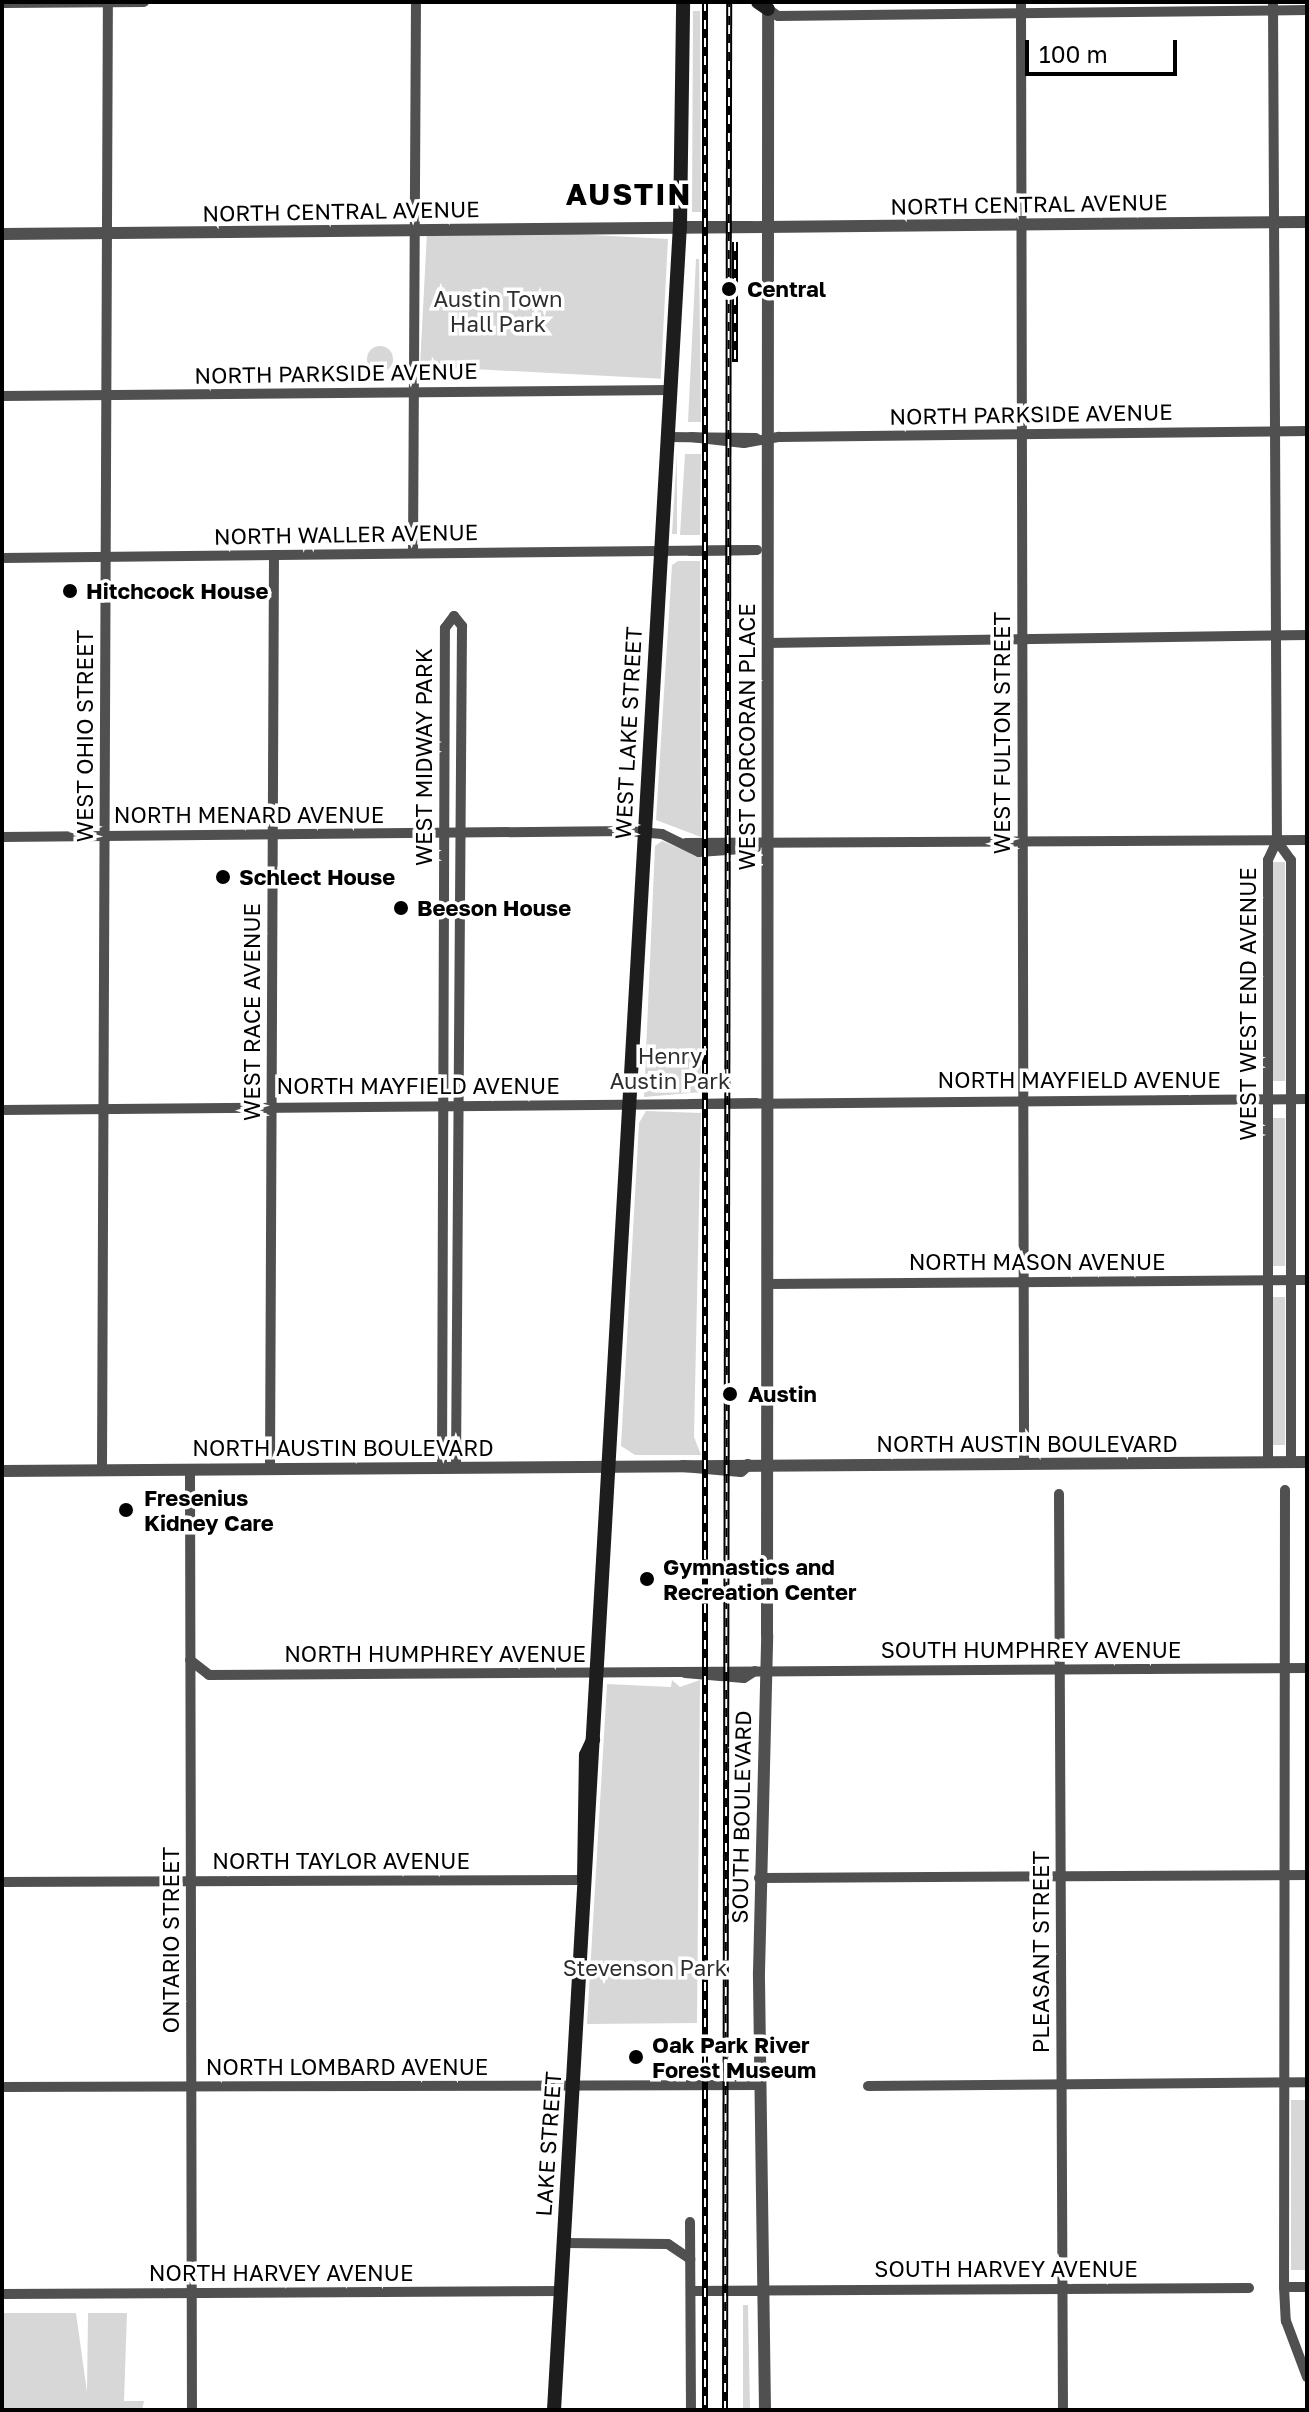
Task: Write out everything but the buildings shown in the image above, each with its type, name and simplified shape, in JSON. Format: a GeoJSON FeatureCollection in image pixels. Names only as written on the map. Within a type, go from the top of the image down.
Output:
{"type":"FeatureCollection","features":[{"type":"Feature","properties":{"kind":"main road","name":"WEST LAKE STREET"},"geometry":{"type":"LineString","coordinates":[[608,1467],[680,227],[683,2]]}},
{"type":"Feature","properties":{"kind":"main road","name":"LAKE STREET"},"geometry":{"type":"LineString","coordinates":[[554,2410],[584,1880],[583,1801],[593,1740],[608,1467]]}},
{"type":"Feature","properties":{"kind":"street","name":"WEST OHIO STREET"},"geometry":{"type":"LineString","coordinates":[[102,1470],[108,2]]}},
{"type":"Feature","properties":{"kind":"street"},"geometry":{"type":"LineString","coordinates":[[2,3],[144,2]]}},
{"type":"Feature","properties":{"kind":"street"},"geometry":{"type":"LineString","coordinates":[[413,553],[416,2]]}},
{"type":"Feature","properties":{"kind":"street"},"geometry":{"type":"LineString","coordinates":[[765,4],[778,16],[1021,7],[1273,6],[1307,10]]}},
{"type":"Feature","properties":{"kind":"street","name":"WEST CORCORAN PLACE"},"geometry":{"type":"LineString","coordinates":[[765,4],[767,227],[762,550],[767,643],[762,848],[762,1103],[767,1284],[767,1465]]}},
{"type":"Feature","properties":{"kind":"street"},"geometry":{"type":"LineString","coordinates":[[1273,6],[1277,841]]}},
{"type":"Feature","properties":{"kind":"street","name":"WEST FULTON STREET"},"geometry":{"type":"LineString","coordinates":[[1021,7],[1024,1464]]}},
{"type":"Feature","properties":{"kind":"street","name":"NORTH CENTRAL AVENUE"},"geometry":{"type":"LineString","coordinates":[[2,234],[1307,222]]}},
{"type":"Feature","properties":{"kind":"street","name":"NORTH PARKSIDE AVENUE"},"geometry":{"type":"LineString","coordinates":[[2,396],[670,390]]}},
{"type":"Feature","properties":{"kind":"street","name":"NORTH PARKSIDE AVENUE"},"geometry":{"type":"LineString","coordinates":[[667,437],[691,437],[714,443],[762,438],[1307,431]]}},
{"type":"Feature","properties":{"kind":"street","name":"NORTH WALLER AVENUE"},"geometry":{"type":"LineString","coordinates":[[2,558],[762,550]]}},
{"type":"Feature","properties":{"kind":"street","name":"WEST RACE AVENUE"},"geometry":{"type":"LineString","coordinates":[[270,1469],[274,555]]}},
{"type":"Feature","properties":{"kind":"street","name":"WEST MIDWAY PARK"},"geometry":{"type":"LineString","coordinates":[[442,1468],[445,628],[454,616],[462,626],[456,1468]]}},
{"type":"Feature","properties":{"kind":"street"},"geometry":{"type":"LineString","coordinates":[[767,643],[1307,635]]}},
{"type":"Feature","properties":{"kind":"street"},"geometry":{"type":"LineString","coordinates":[[445,694],[461,694]]}},
{"type":"Feature","properties":{"kind":"street","name":"NORTH MENARD AVENUE"},"geometry":{"type":"LineString","coordinates":[[2,837],[644,832],[686,843],[699,852],[762,848],[1307,840]]}},
{"type":"Feature","properties":{"kind":"street","name":"WEST WEST END AVENUE"},"geometry":{"type":"LineString","coordinates":[[1268,1462],[1268,860],[1277,841],[1291,860],[1291,1462]]}},
{"type":"Feature","properties":{"kind":"street","name":"NORTH MAYFIELD AVENUE"},"geometry":{"type":"LineString","coordinates":[[2,1110],[1307,1099]]}},
{"type":"Feature","properties":{"kind":"street","name":"NORTH MASON AVENUE"},"geometry":{"type":"LineString","coordinates":[[767,1284],[1307,1280]]}},
{"type":"Feature","properties":{"kind":"street","name":"NORTH AUSTIN BOULEVARD"},"geometry":{"type":"LineString","coordinates":[[2,1471],[683,1466],[741,1471],[748,1465],[1307,1462]]}},
{"type":"Feature","properties":{"kind":"street","name":"SOUTH BOULEVARD"},"geometry":{"type":"LineString","coordinates":[[765,2410],[759,1878],[760,1671],[767,1465]]}},
{"type":"Feature","properties":{"kind":"street","name":"ONTARIO STREET"},"geometry":{"type":"LineString","coordinates":[[190,1469],[192,2410]]}},
{"type":"Feature","properties":{"kind":"street"},"geometry":{"type":"LineString","coordinates":[[1285,1490],[1284,2287],[1286,2321],[1307,2377]]}},
{"type":"Feature","properties":{"kind":"street","name":"PLEASANT STREET"},"geometry":{"type":"LineString","coordinates":[[1059,1494],[1063,2410]]}},
{"type":"Feature","properties":{"kind":"street","name":"NORTH HUMPHREY AVENUE"},"geometry":{"type":"LineString","coordinates":[[190,1660],[209,1675],[760,1671]]}},
{"type":"Feature","properties":{"kind":"street","name":"SOUTH HUMPHREY AVENUE"},"geometry":{"type":"LineString","coordinates":[[760,1671],[1307,1668]]}},
{"type":"Feature","properties":{"kind":"street"},"geometry":{"type":"LineString","coordinates":[[759,1878],[1307,1875]]}},
{"type":"Feature","properties":{"kind":"street","name":"NORTH TAYLOR AVENUE"},"geometry":{"type":"LineString","coordinates":[[2,1882],[584,1880]]}},
{"type":"Feature","properties":{"kind":"street"},"geometry":{"type":"LineString","coordinates":[[868,2086],[1307,2082]]}},
{"type":"Feature","properties":{"kind":"street","name":"NORTH LOMBARD AVENUE"},"geometry":{"type":"LineString","coordinates":[[2,2087],[759,2085]]}},
{"type":"Feature","properties":{"kind":"street"},"geometry":{"type":"LineString","coordinates":[[690,2222],[691,2410]]}},
{"type":"Feature","properties":{"kind":"street"},"geometry":{"type":"LineString","coordinates":[[564,2243],[668,2244],[690,2259]]}},
{"type":"Feature","properties":{"kind":"street"},"geometry":{"type":"LineString","coordinates":[[1284,2287],[1307,2287]]}},
{"type":"Feature","properties":{"kind":"street","name":"SOUTH HARVEY AVENUE"},"geometry":{"type":"LineString","coordinates":[[763,2291],[1249,2288]]}},
{"type":"Feature","properties":{"kind":"street","name":"NORTH HARVEY AVENUE"},"geometry":{"type":"LineString","coordinates":[[2,2294],[561,2291]]}},
{"type":"Feature","properties":{"kind":"street"},"geometry":{"type":"LineString","coordinates":[[691,2291],[763,2291]]}},
{"type":"Feature","properties":{"kind":"green space"},"geometry":{"type":"Polygon","coordinates":[[[693,11],[700,11],[701,212],[692,212],[693,11]]]}},
{"type":"Feature","properties":{"kind":"green space","name":"Austin Town Hall Park"},"geometry":{"type":"Polygon","coordinates":[[[427,226],[668,239],[661,379],[420,366],[427,226]]]}},
{"type":"Feature","properties":{"kind":"green space"},"geometry":{"type":"Polygon","coordinates":[[[696,259],[699,259],[701,422],[688,422],[696,259]]]}},
{"type":"Feature","properties":{"kind":"green space"},"geometry":{"type":"Polygon","coordinates":[[[380,346],[389,350],[393,359],[389,368],[380,372],[371,368],[367,359],[371,350],[380,346]]]}},
{"type":"Feature","properties":{"kind":"green space"},"geometry":{"type":"Polygon","coordinates":[[[677,453],[677,534],[672,534],[677,453]]]}},
{"type":"Feature","properties":{"kind":"green space"},"geometry":{"type":"Polygon","coordinates":[[[685,454],[701,454],[700,535],[680,535],[685,454]]]}},
{"type":"Feature","properties":{"kind":"green space"},"geometry":{"type":"Polygon","coordinates":[[[678,561],[700,561],[701,837],[656,820],[672,565],[678,561]]]}},
{"type":"Feature","properties":{"kind":"green space","name":"Henry Austin Park"},"geometry":{"type":"Polygon","coordinates":[[[662,841],[701,857],[701,1092],[644,1097],[655,846],[662,841]]]}},
{"type":"Feature","properties":{"kind":"green space"},"geometry":{"type":"Polygon","coordinates":[[[1272,862],[1285,862],[1285,1081],[1272,1081],[1272,862]]]}},
{"type":"Feature","properties":{"kind":"green space","name":"Henry Austin Park"},"geometry":{"type":"Polygon","coordinates":[[[646,1111],[701,1113],[694,1437],[701,1455],[635,1455],[621,1446],[639,1123],[646,1111]]]}},
{"type":"Feature","properties":{"kind":"green space"},"geometry":{"type":"Polygon","coordinates":[[[1272,1118],[1285,1118],[1285,1266],[1272,1266],[1272,1118]]]}},
{"type":"Feature","properties":{"kind":"green space"},"geometry":{"type":"Polygon","coordinates":[[[1272,1297],[1285,1297],[1285,1445],[1272,1445],[1272,1297]]]}},
{"type":"Feature","properties":{"kind":"green space","name":"Stevenson Park"},"geometry":{"type":"Polygon","coordinates":[[[672,1680],[680,1687],[700,1680],[697,2023],[587,2024],[607,1684],[671,1687],[672,1680]]]}},
{"type":"Feature","properties":{"kind":"green space"},"geometry":{"type":"Polygon","coordinates":[[[1291,2100],[1307,2100],[1307,2270],[1291,2270],[1291,2100]]]}},
{"type":"Feature","properties":{"kind":"green space"},"geometry":{"type":"Polygon","coordinates":[[[743,2305],[748,2305],[750,2410],[743,2410],[743,2305]]]}},
{"type":"Feature","properties":{"kind":"green space"},"geometry":{"type":"Polygon","coordinates":[[[2,2313],[76,2313],[87,2392],[88,2313],[127,2313],[124,2401],[144,2401],[142,2410],[2,2410],[2,2313]]]}},
{"type":"Feature","properties":{"kind":"railway"},"geometry":{"type":"LineString","coordinates":[[705,2],[705,2410]]}},
{"type":"Feature","properties":{"kind":"railway"},"geometry":{"type":"LineString","coordinates":[[725,2410],[729,2]]}},
{"type":"Feature","properties":{"kind":"railway"},"geometry":{"type":"LineString","coordinates":[[735,242],[735,362]]}},
{"type":"Feature","properties":{"kind":"place","name":"Central"},"geometry":{"type":"Point","coordinates":[729,289]}},
{"type":"Feature","properties":{"kind":"place","name":"Hitchcock House"},"geometry":{"type":"Point","coordinates":[70,591]}},
{"type":"Feature","properties":{"kind":"place","name":"Schlect House"},"geometry":{"type":"Point","coordinates":[223,877]}},
{"type":"Feature","properties":{"kind":"place","name":"Beeson House"},"geometry":{"type":"Point","coordinates":[401,908]}},
{"type":"Feature","properties":{"kind":"place","name":"Austin"},"geometry":{"type":"Point","coordinates":[730,1394]}},
{"type":"Feature","properties":{"kind":"place","name":"Fresenius Kidney Care"},"geometry":{"type":"Point","coordinates":[126,1510]}},
{"type":"Feature","properties":{"kind":"place","name":"Gymnastics and Recreation Center"},"geometry":{"type":"Point","coordinates":[647,1579]}},
{"type":"Feature","properties":{"kind":"place","name":"Oak Park River Forest Museum"},"geometry":{"type":"Point","coordinates":[636,2057]}},
{"type":"Feature","properties":{"kind":"district","name":"AUSTIN"},"geometry":{"type":"Point","coordinates":[629,194]}}]}
